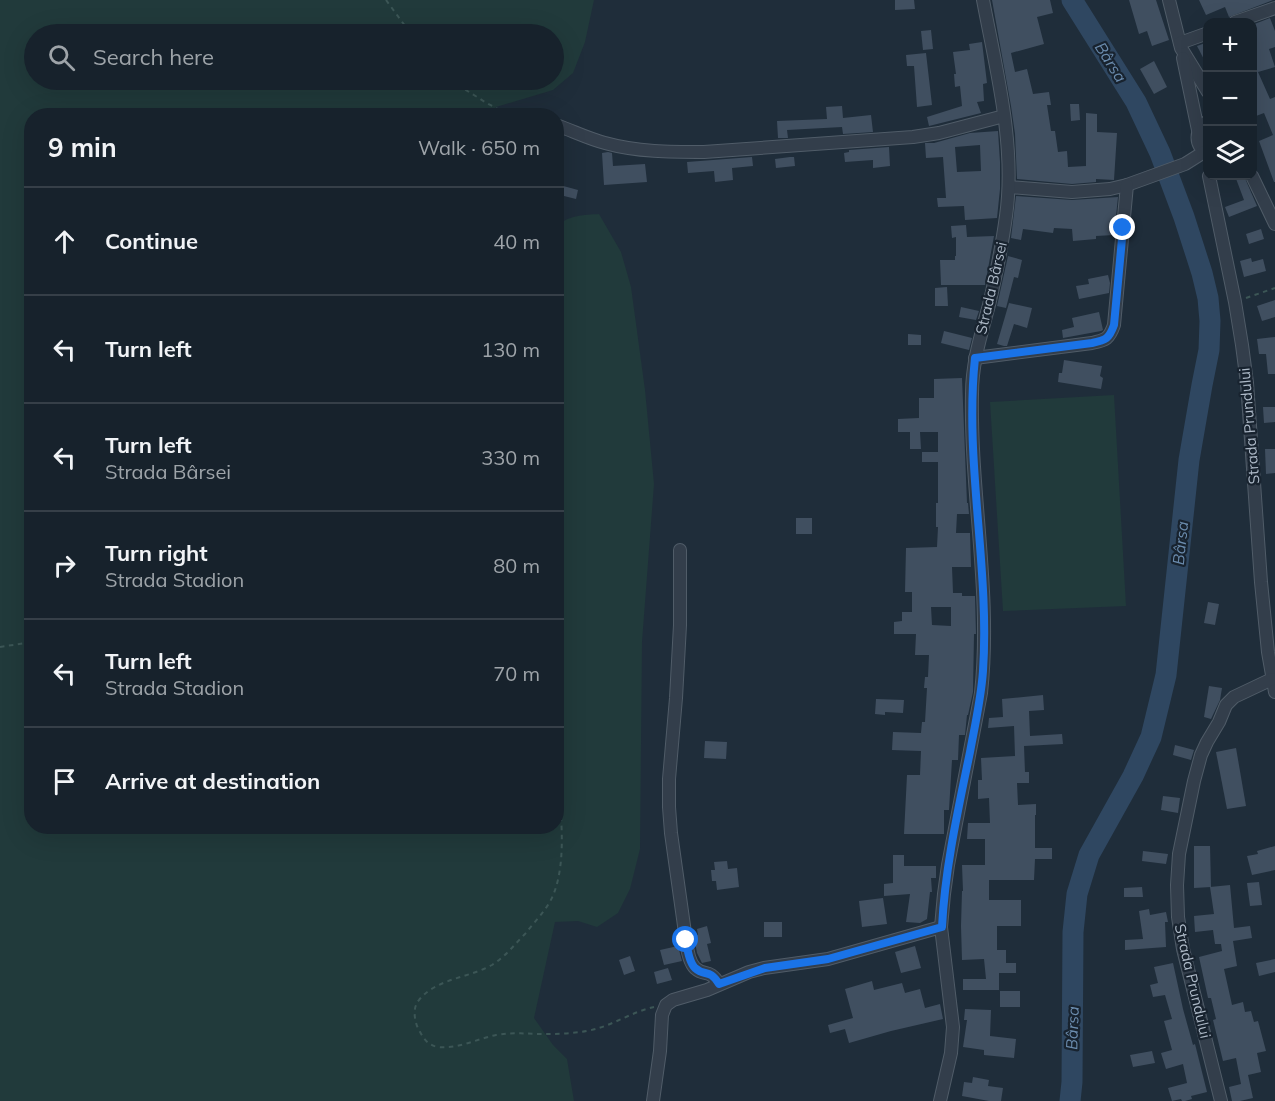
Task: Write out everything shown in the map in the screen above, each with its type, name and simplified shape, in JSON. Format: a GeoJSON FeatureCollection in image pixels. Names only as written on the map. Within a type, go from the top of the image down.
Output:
{"type":"FeatureCollection","features":[{"type":"Feature","properties":{"kind":"street","name":"Strada Bârsei"},"geometry":{"type":"LineString","coordinates":[[940,1101],[951,1053],[953,1027],[944,959],[942,927],[944,894],[983,672],[982,577],[972,408],[975,358],[996,272],[1007,214],[1009,187],[1004,116],[983,0]]}},
{"type":"Feature","properties":{"kind":"street"},"geometry":{"type":"LineString","coordinates":[[1169,0],[1203,125],[1197,142],[1203,149]]}},
{"type":"Feature","properties":{"kind":"street"},"geometry":{"type":"LineString","coordinates":[[1246,18],[1275,8]]}},
{"type":"Feature","properties":{"kind":"street"},"geometry":{"type":"LineString","coordinates":[[1180,45],[1203,35]]}},
{"type":"Feature","properties":{"kind":"street"},"geometry":{"type":"LineString","coordinates":[[1180,45],[1203,84]]}},
{"type":"Feature","properties":{"kind":"street"},"geometry":{"type":"LineString","coordinates":[[564,128],[605,143],[630,148],[704,152],[913,137],[939,133],[1004,116]]}},
{"type":"Feature","properties":{"kind":"street"},"geometry":{"type":"LineString","coordinates":[[1009,187],[1072,192],[1110,189],[1150,177],[1203,155]]}},
{"type":"Feature","properties":{"kind":"street","name":"Strada Prundului"},"geometry":{"type":"LineString","coordinates":[[1210,180],[1235,302],[1246,383],[1261,582],[1273,685],[1234,697],[1226,705],[1201,755],[1179,854],[1178,917],[1221,1101]]}},
{"type":"Feature","properties":{"kind":"street"},"geometry":{"type":"LineString","coordinates":[[1254,180],[1275,225]]}},
{"type":"Feature","properties":{"kind":"street"},"geometry":{"type":"LineString","coordinates":[[975,358],[1092,343],[1107,339],[1114,325],[1127,185]]}},
{"type":"Feature","properties":{"kind":"street"},"geometry":{"type":"LineString","coordinates":[[680,550],[680,625],[669,779],[671,833],[689,956],[697,970],[714,976],[719,984]]}},
{"type":"Feature","properties":{"kind":"street"},"geometry":{"type":"LineString","coordinates":[[653,1101],[662,1015],[666,1005],[673,1000],[765,968],[828,959],[942,927]]}},
{"type":"Feature","properties":{"kind":"path"},"geometry":{"type":"LineString","coordinates":[[386,0],[404,24]]}},
{"type":"Feature","properties":{"kind":"path"},"geometry":{"type":"LineString","coordinates":[[466,90],[496,108]]}},
{"type":"Feature","properties":{"kind":"path"},"geometry":{"type":"LineString","coordinates":[[1235,302],[1275,288]]}},
{"type":"Feature","properties":{"kind":"path"},"geometry":{"type":"LineString","coordinates":[[0,647],[24,643]]}},
{"type":"Feature","properties":{"kind":"path"},"geometry":{"type":"LineString","coordinates":[[562,834],[559,871],[554,893],[543,912],[509,951],[492,964],[473,973],[446,981],[430,990],[418,1001],[415,1010],[421,1035],[426,1042],[436,1047],[451,1047],[496,1035],[519,1032],[575,1033],[599,1028],[651,1007],[666,1005]]}},
{"type":"Feature","properties":{"kind":"green space"},"geometry":{"type":"Polygon","coordinates":[[[0,0],[594,0],[585,42],[573,73],[564,81],[564,24],[24,24],[24,90],[553,90],[495,108],[24,108],[24,834],[564,834],[564,221],[582,215],[599,214],[621,252],[631,287],[645,390],[654,484],[642,642],[640,849],[630,889],[618,913],[597,927],[578,921],[555,922],[534,1018],[553,1045],[567,1059],[574,1101],[0,1101],[0,0]]]}},
{"type":"Feature","properties":{"kind":"green space"},"geometry":{"type":"Polygon","coordinates":[[[1114,395],[1126,606],[1003,611],[990,402],[1114,395]]]}},
{"type":"Feature","properties":{"kind":"building"},"geometry":{"type":"Polygon","coordinates":[[[895,0],[914,0],[915,9],[895,10],[895,0]]]}},
{"type":"Feature","properties":{"kind":"building"},"geometry":{"type":"Polygon","coordinates":[[[992,0],[1050,0],[1053,13],[1037,17],[1044,44],[1011,53],[1015,72],[1027,69],[1033,94],[1049,92],[1051,105],[1047,105],[1051,131],[1055,131],[1058,152],[1067,151],[1068,167],[1086,166],[1086,113],[1097,114],[1097,132],[1117,133],[1114,180],[1096,179],[1096,182],[1072,184],[1017,179],[1015,134],[992,0]]]}},
{"type":"Feature","properties":{"kind":"building"},"geometry":{"type":"Polygon","coordinates":[[[1129,0],[1156,0],[1169,40],[1152,46],[1147,31],[1139,34],[1129,0]]]}},
{"type":"Feature","properties":{"kind":"building"},"geometry":{"type":"Polygon","coordinates":[[[1199,0],[1273,0],[1229,17],[1225,7],[1206,15],[1199,0]]]}},
{"type":"Feature","properties":{"kind":"building"},"geometry":{"type":"Polygon","coordinates":[[[1270,18],[1275,31],[1275,47],[1269,49],[1275,67],[1258,72],[1270,99],[1275,97],[1275,182],[1259,141],[1273,135],[1264,113],[1257,116],[1257,23],[1270,18]]]}},
{"type":"Feature","properties":{"kind":"building"},"geometry":{"type":"Polygon","coordinates":[[[931,30],[933,49],[923,50],[921,31],[931,30]]]}},
{"type":"Feature","properties":{"kind":"building"},"geometry":{"type":"Polygon","coordinates":[[[982,42],[987,83],[983,84],[984,101],[977,102],[981,113],[929,126],[927,117],[962,106],[960,86],[955,87],[953,52],[970,50],[969,44],[982,42]]]}},
{"type":"Feature","properties":{"kind":"building"},"geometry":{"type":"Polygon","coordinates":[[[1203,44],[1203,57],[1197,46],[1203,44]]]}},
{"type":"Feature","properties":{"kind":"building"},"geometry":{"type":"Polygon","coordinates":[[[926,53],[932,105],[917,107],[914,66],[907,66],[906,55],[926,53]]]}},
{"type":"Feature","properties":{"kind":"building"},"geometry":{"type":"Polygon","coordinates":[[[1154,61],[1167,87],[1154,94],[1140,69],[1154,61]]]}},
{"type":"Feature","properties":{"kind":"building"},"geometry":{"type":"Polygon","coordinates":[[[1070,104],[1079,104],[1080,120],[1071,121],[1070,104]]]}},
{"type":"Feature","properties":{"kind":"building"},"geometry":{"type":"Polygon","coordinates":[[[842,106],[843,118],[871,115],[873,132],[843,134],[842,127],[787,130],[788,138],[778,138],[777,121],[827,119],[826,107],[842,106]]]}},
{"type":"Feature","properties":{"kind":"building"},"geometry":{"type":"Polygon","coordinates":[[[998,131],[1000,189],[997,218],[965,220],[964,206],[938,207],[937,198],[946,198],[943,157],[926,158],[925,143],[934,143],[970,133],[998,131]],[[980,145],[955,147],[957,172],[981,171],[980,145]]]}},
{"type":"Feature","properties":{"kind":"building"},"geometry":{"type":"Polygon","coordinates":[[[889,147],[890,166],[873,168],[873,160],[845,162],[844,153],[849,150],[889,147]]]}},
{"type":"Feature","properties":{"kind":"building"},"geometry":{"type":"Polygon","coordinates":[[[602,153],[612,153],[613,166],[645,164],[647,182],[604,185],[602,153]]]}},
{"type":"Feature","properties":{"kind":"building"},"geometry":{"type":"Polygon","coordinates":[[[752,157],[753,166],[732,168],[733,180],[715,182],[714,171],[688,173],[687,162],[752,157]]]}},
{"type":"Feature","properties":{"kind":"building"},"geometry":{"type":"Polygon","coordinates":[[[794,157],[795,166],[776,168],[775,159],[794,157]]]}},
{"type":"Feature","properties":{"kind":"building"},"geometry":{"type":"Polygon","coordinates":[[[1236,180],[1246,180],[1257,206],[1229,217],[1225,207],[1244,200],[1236,180]]]}},
{"type":"Feature","properties":{"kind":"building"},"geometry":{"type":"Polygon","coordinates":[[[564,186],[578,190],[576,199],[564,196],[564,186]]]}},
{"type":"Feature","properties":{"kind":"building"},"geometry":{"type":"Polygon","coordinates":[[[1016,196],[1072,200],[1118,197],[1114,235],[1073,241],[1072,229],[1054,228],[1053,233],[1023,229],[1021,240],[1011,238],[1016,196]]]}},
{"type":"Feature","properties":{"kind":"building"},"geometry":{"type":"Polygon","coordinates":[[[966,225],[967,237],[994,236],[985,285],[941,285],[940,260],[955,260],[956,256],[956,237],[952,238],[951,226],[966,225]]]}},
{"type":"Feature","properties":{"kind":"building"},"geometry":{"type":"Polygon","coordinates":[[[1261,229],[1264,239],[1249,244],[1246,234],[1261,229]]]}},
{"type":"Feature","properties":{"kind":"building"},"geometry":{"type":"Polygon","coordinates":[[[1008,256],[1022,260],[1018,278],[1014,277],[1006,308],[997,306],[1008,256]]]}},
{"type":"Feature","properties":{"kind":"building"},"geometry":{"type":"Polygon","coordinates":[[[1251,258],[1252,262],[1263,259],[1266,271],[1244,277],[1240,261],[1251,258]]]}},
{"type":"Feature","properties":{"kind":"building"},"geometry":{"type":"Polygon","coordinates":[[[1108,275],[1109,293],[1079,299],[1076,286],[1089,284],[1088,279],[1108,275]]]}},
{"type":"Feature","properties":{"kind":"building"},"geometry":{"type":"Polygon","coordinates":[[[947,287],[948,306],[935,306],[935,288],[947,287]]]}},
{"type":"Feature","properties":{"kind":"building"},"geometry":{"type":"Polygon","coordinates":[[[1275,300],[1275,317],[1262,321],[1257,306],[1275,300]]]}},
{"type":"Feature","properties":{"kind":"building"},"geometry":{"type":"Polygon","coordinates":[[[1009,303],[1032,308],[1027,328],[1014,324],[1007,346],[1004,346],[997,344],[1009,303]]]}},
{"type":"Feature","properties":{"kind":"building"},"geometry":{"type":"Polygon","coordinates":[[[961,307],[979,311],[976,320],[959,317],[961,307]]]}},
{"type":"Feature","properties":{"kind":"building"},"geometry":{"type":"Polygon","coordinates":[[[1099,312],[1103,330],[1063,338],[1062,330],[1074,327],[1072,318],[1099,312]]]}},
{"type":"Feature","properties":{"kind":"building"},"geometry":{"type":"Polygon","coordinates":[[[944,331],[972,338],[969,350],[941,343],[944,331]]]}},
{"type":"Feature","properties":{"kind":"building"},"geometry":{"type":"Polygon","coordinates":[[[908,334],[921,335],[921,345],[908,345],[908,334]]]}},
{"type":"Feature","properties":{"kind":"building"},"geometry":{"type":"Polygon","coordinates":[[[1275,337],[1275,374],[1268,374],[1266,354],[1259,354],[1257,339],[1275,337]]]}},
{"type":"Feature","properties":{"kind":"building"},"geometry":{"type":"Polygon","coordinates":[[[1064,360],[1102,366],[1101,389],[1058,382],[1064,360]]]}},
{"type":"Feature","properties":{"kind":"building"},"geometry":{"type":"Polygon","coordinates":[[[962,378],[969,514],[957,514],[956,533],[970,533],[971,567],[952,567],[953,593],[975,596],[973,692],[965,735],[959,735],[958,760],[952,760],[949,810],[944,810],[944,834],[904,834],[907,775],[920,775],[921,751],[892,750],[893,732],[921,733],[922,722],[925,722],[927,688],[924,688],[925,677],[928,677],[929,655],[915,655],[916,634],[894,634],[894,622],[902,621],[902,612],[912,612],[912,592],[905,592],[906,548],[937,547],[938,462],[922,462],[922,452],[938,452],[938,432],[920,432],[921,449],[910,449],[910,432],[898,432],[898,419],[919,418],[919,398],[934,398],[934,379],[962,378]],[[931,607],[932,625],[951,626],[951,607],[931,607]]]}},
{"type":"Feature","properties":{"kind":"building"},"geometry":{"type":"Polygon","coordinates":[[[1263,407],[1275,407],[1275,422],[1264,423],[1263,407]]]}},
{"type":"Feature","properties":{"kind":"building"},"geometry":{"type":"Polygon","coordinates":[[[1265,449],[1275,449],[1275,473],[1266,474],[1265,449]]]}},
{"type":"Feature","properties":{"kind":"building"},"geometry":{"type":"Polygon","coordinates":[[[796,518],[812,518],[812,534],[796,534],[796,518]]]}},
{"type":"Feature","properties":{"kind":"building"},"geometry":{"type":"Polygon","coordinates":[[[1208,602],[1219,604],[1215,625],[1204,623],[1208,602]]]}},
{"type":"Feature","properties":{"kind":"building"},"geometry":{"type":"Polygon","coordinates":[[[1209,686],[1222,688],[1220,700],[1211,719],[1204,717],[1209,686]]]}},
{"type":"Feature","properties":{"kind":"building"},"geometry":{"type":"Polygon","coordinates":[[[1043,695],[1044,710],[1029,711],[1030,736],[1062,734],[1063,744],[1024,746],[1025,772],[1029,772],[1029,783],[1017,783],[1018,805],[1036,804],[1035,848],[1052,848],[1052,859],[1035,859],[1034,880],[989,880],[989,900],[1021,900],[1021,926],[997,926],[997,950],[1006,950],[1006,963],[1016,963],[1016,973],[999,973],[999,990],[963,990],[963,979],[986,979],[984,959],[962,960],[961,926],[962,865],[985,865],[985,839],[967,839],[968,823],[990,823],[989,798],[978,799],[978,780],[982,780],[981,758],[1015,756],[1014,726],[988,728],[989,718],[1003,717],[1002,699],[1043,695]]]}},
{"type":"Feature","properties":{"kind":"building"},"geometry":{"type":"Polygon","coordinates":[[[876,699],[904,700],[903,713],[875,714],[876,699]]]}},
{"type":"Feature","properties":{"kind":"building"},"geometry":{"type":"Polygon","coordinates":[[[705,741],[727,742],[726,759],[704,758],[705,741]]]}},
{"type":"Feature","properties":{"kind":"building"},"geometry":{"type":"Polygon","coordinates":[[[1175,745],[1194,750],[1191,760],[1173,755],[1175,745]]]}},
{"type":"Feature","properties":{"kind":"building"},"geometry":{"type":"Polygon","coordinates":[[[1236,748],[1246,806],[1227,809],[1216,752],[1236,748]]]}},
{"type":"Feature","properties":{"kind":"building"},"geometry":{"type":"Polygon","coordinates":[[[1163,796],[1180,798],[1178,813],[1161,810],[1163,796]]]}},
{"type":"Feature","properties":{"kind":"building"},"geometry":{"type":"Polygon","coordinates":[[[1194,846],[1210,846],[1211,887],[1194,888],[1194,846]]]}},
{"type":"Feature","properties":{"kind":"building"},"geometry":{"type":"Polygon","coordinates":[[[1275,846],[1275,870],[1252,875],[1247,856],[1258,854],[1257,851],[1275,846]]]}},
{"type":"Feature","properties":{"kind":"building"},"geometry":{"type":"Polygon","coordinates":[[[1143,851],[1168,854],[1166,864],[1142,861],[1143,851]]]}},
{"type":"Feature","properties":{"kind":"building"},"geometry":{"type":"Polygon","coordinates":[[[893,855],[904,855],[904,866],[936,866],[936,878],[931,878],[932,892],[930,892],[927,919],[920,923],[906,922],[910,894],[884,896],[884,884],[893,883],[893,855]]]}},
{"type":"Feature","properties":{"kind":"building"},"geometry":{"type":"Polygon","coordinates":[[[727,861],[728,869],[737,868],[739,887],[717,890],[716,881],[712,881],[711,870],[715,870],[714,862],[727,861]]]}},
{"type":"Feature","properties":{"kind":"building"},"geometry":{"type":"Polygon","coordinates":[[[1259,882],[1262,905],[1250,906],[1247,883],[1259,882]]]}},
{"type":"Feature","properties":{"kind":"building"},"geometry":{"type":"Polygon","coordinates":[[[1230,885],[1234,928],[1250,926],[1252,938],[1233,941],[1237,966],[1224,969],[1232,1005],[1243,1002],[1245,1012],[1251,1011],[1254,1022],[1258,1021],[1266,1051],[1257,1053],[1261,1072],[1248,1075],[1253,1098],[1240,1101],[1232,1101],[1229,1087],[1241,1084],[1236,1058],[1223,1061],[1213,1020],[1216,1019],[1211,998],[1208,998],[1199,957],[1222,951],[1221,944],[1215,944],[1213,930],[1195,932],[1194,916],[1214,914],[1210,887],[1230,885]]]}},
{"type":"Feature","properties":{"kind":"building"},"geometry":{"type":"Polygon","coordinates":[[[1142,887],[1143,897],[1124,897],[1124,888],[1142,887]]]}},
{"type":"Feature","properties":{"kind":"building"},"geometry":{"type":"Polygon","coordinates":[[[883,898],[887,924],[862,927],[859,901],[883,898]]]}},
{"type":"Feature","properties":{"kind":"building"},"geometry":{"type":"Polygon","coordinates":[[[1149,909],[1150,915],[1166,912],[1168,922],[1165,922],[1166,947],[1125,950],[1125,940],[1143,939],[1139,911],[1149,909]]]}},
{"type":"Feature","properties":{"kind":"building"},"geometry":{"type":"Polygon","coordinates":[[[764,922],[782,922],[782,937],[764,937],[764,922]]]}},
{"type":"Feature","properties":{"kind":"building"},"geometry":{"type":"Polygon","coordinates":[[[707,926],[711,943],[707,944],[711,961],[702,963],[697,953],[694,936],[698,935],[697,929],[707,926]]]}},
{"type":"Feature","properties":{"kind":"building"},"geometry":{"type":"Polygon","coordinates":[[[678,946],[682,961],[664,965],[660,950],[678,946]]]}},
{"type":"Feature","properties":{"kind":"building"},"geometry":{"type":"Polygon","coordinates":[[[915,946],[921,968],[901,973],[895,952],[915,946]]]}},
{"type":"Feature","properties":{"kind":"building"},"geometry":{"type":"Polygon","coordinates":[[[630,956],[635,971],[624,975],[619,960],[630,956]]]}},
{"type":"Feature","properties":{"kind":"building"},"geometry":{"type":"Polygon","coordinates":[[[1275,959],[1275,972],[1259,976],[1256,963],[1275,959]]]}},
{"type":"Feature","properties":{"kind":"building"},"geometry":{"type":"Polygon","coordinates":[[[1173,963],[1183,1009],[1193,1045],[1195,1044],[1207,1092],[1191,1096],[1192,1099],[1185,1101],[1181,1099],[1172,1101],[1168,1088],[1187,1083],[1183,1064],[1166,1069],[1161,1053],[1172,1050],[1164,1021],[1172,1019],[1165,995],[1153,997],[1150,985],[1158,983],[1154,967],[1173,963]]]}},
{"type":"Feature","properties":{"kind":"building"},"geometry":{"type":"Polygon","coordinates":[[[668,968],[672,980],[657,984],[654,972],[668,968]]]}},
{"type":"Feature","properties":{"kind":"building"},"geometry":{"type":"Polygon","coordinates":[[[872,981],[874,990],[902,983],[905,993],[920,989],[925,1008],[940,1004],[943,1019],[849,1043],[845,1029],[830,1033],[828,1025],[853,1018],[845,989],[872,981]]]}},
{"type":"Feature","properties":{"kind":"building"},"geometry":{"type":"Polygon","coordinates":[[[1000,991],[1020,991],[1020,1007],[1000,1007],[1000,991]]]}},
{"type":"Feature","properties":{"kind":"building"},"geometry":{"type":"Polygon","coordinates":[[[965,1009],[991,1010],[990,1036],[1016,1039],[1014,1058],[984,1055],[984,1050],[963,1047],[967,1020],[964,1020],[965,1009]]]}},
{"type":"Feature","properties":{"kind":"building"},"geometry":{"type":"Polygon","coordinates":[[[1152,1051],[1155,1063],[1133,1067],[1130,1055],[1152,1051]]]}},
{"type":"Feature","properties":{"kind":"building"},"geometry":{"type":"Polygon","coordinates":[[[973,1077],[989,1080],[988,1086],[1003,1088],[1001,1101],[962,1096],[964,1082],[972,1083],[973,1077]]]}},
{"type":"Feature","properties":{"kind":"waterway","name":"Bârsa"},"geometry":{"type":"LineString","coordinates":[[1070,1101],[1073,932],[1077,894],[1089,855],[1133,776],[1151,737],[1166,675],[1189,460],[1209,350],[1210,321],[1208,298],[1202,273],[1160,153],[1136,102],[1072,0]]}},
{"type":"Feature","properties":{"kind":"route"},"geometry":{"type":"LineString","coordinates":[[686,940],[693,966],[697,970],[714,976],[719,984],[749,972],[786,964],[828,959],[942,927],[948,865],[983,672],[984,616],[972,408],[975,358],[1092,343],[1107,339],[1114,325],[1123,228]]}}]}
